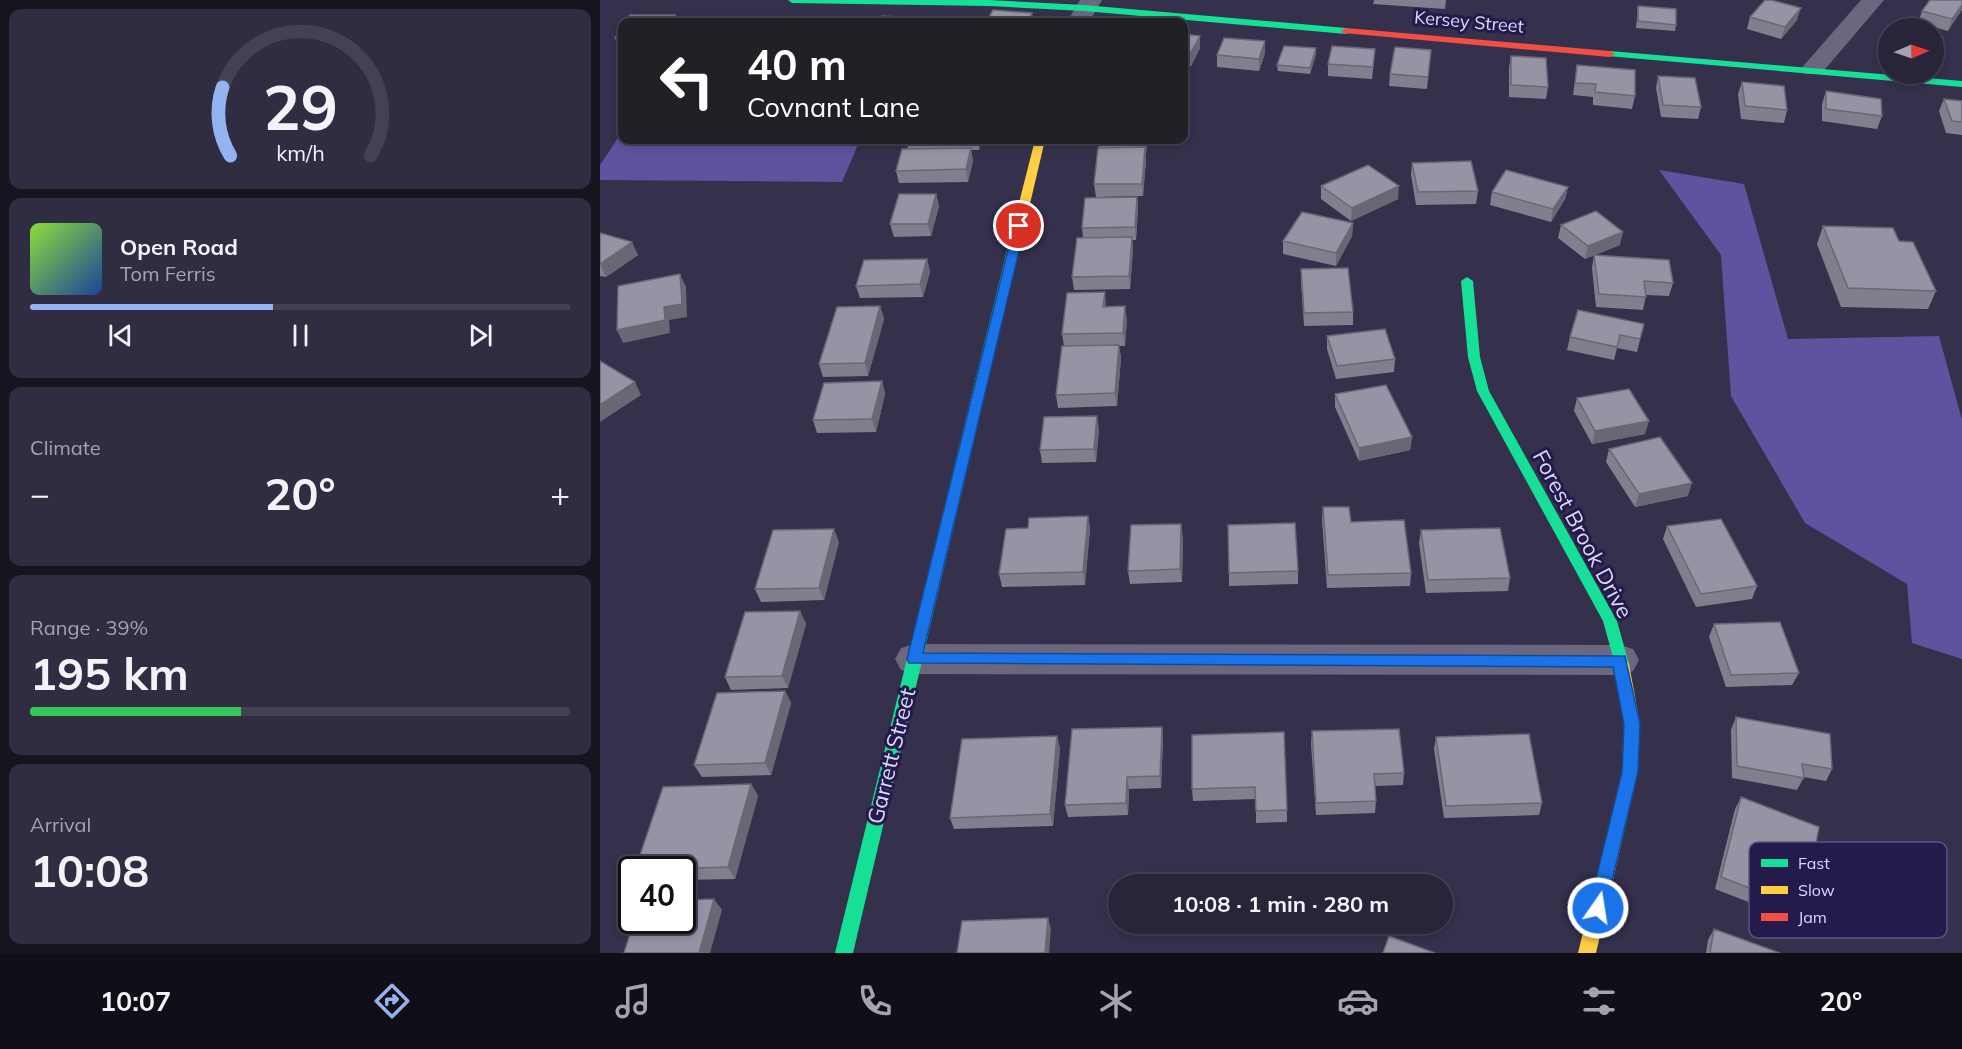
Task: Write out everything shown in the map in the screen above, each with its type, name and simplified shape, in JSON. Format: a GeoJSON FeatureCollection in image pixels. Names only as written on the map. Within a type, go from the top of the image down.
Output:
{"type":"FeatureCollection","features":[{"type":"Feature","properties":{"kind":"street","name":"Kersey Street"},"geometry":{"type":"LineString","coordinates":[[792,0],[989,3],[1183,18]]}},
{"type":"Feature","properties":{"kind":"street"},"geometry":{"type":"LineString","coordinates":[[1814,69],[1873,0]]}},
{"type":"Feature","properties":{"kind":"street","name":"Kersey Street"},"geometry":{"type":"LineString","coordinates":[[1188,18],[1814,69],[1962,84]]}},
{"type":"Feature","properties":{"kind":"street","name":"Garrett Street"},"geometry":{"type":"LineString","coordinates":[[844,953],[1039,144]]}},
{"type":"Feature","properties":{"kind":"street","name":"Forest Brook Drive"},"geometry":{"type":"LineString","coordinates":[[1467,281],[1474,357],[1483,391],[1610,621],[1632,724],[1630,772],[1587,953]]}},
{"type":"Feature","properties":{"kind":"street"},"geometry":{"type":"LineString","coordinates":[[914,659],[1620,660]]}},
{"type":"Feature","properties":{"kind":"shaded area"},"geometry":{"type":"Polygon","coordinates":[[[618,138],[618,144],[858,144],[842,182],[600,180],[600,165],[618,138]]]}},
{"type":"Feature","properties":{"kind":"shaded area"},"geometry":{"type":"Polygon","coordinates":[[[1659,170],[1744,184],[1788,339],[1939,336],[1962,420],[1962,659],[1912,643],[1907,584],[1805,523],[1731,396],[1721,255],[1659,170]]]}},
{"type":"Feature","properties":{"kind":"building"},"geometry":{"type":"Polygon","coordinates":[[[1765,0],[1801,8],[1785,27],[1750,17],[1765,0]]]}},
{"type":"Feature","properties":{"kind":"building"},"geometry":{"type":"Polygon","coordinates":[[[1930,0],[1962,0],[1962,5],[1952,19],[1922,11],[1930,0]]]}},
{"type":"Feature","properties":{"kind":"building"},"geometry":{"type":"Polygon","coordinates":[[[1638,6],[1676,9],[1676,25],[1638,21],[1638,6]]]}},
{"type":"Feature","properties":{"kind":"building"},"geometry":{"type":"Polygon","coordinates":[[[993,10],[1032,13],[1029,18],[988,18],[993,10]]]}},
{"type":"Feature","properties":{"kind":"building"},"geometry":{"type":"Polygon","coordinates":[[[630,15],[675,15],[673,18],[628,18],[630,15]]]}},
{"type":"Feature","properties":{"kind":"building"},"geometry":{"type":"Polygon","coordinates":[[[882,16],[915,18],[881,18],[882,16]]]}},
{"type":"Feature","properties":{"kind":"building"},"geometry":{"type":"Polygon","coordinates":[[[1188,34],[1200,36],[1188,54],[1188,34]]]}},
{"type":"Feature","properties":{"kind":"building"},"geometry":{"type":"Polygon","coordinates":[[[1224,38],[1265,41],[1259,59],[1217,55],[1224,38]]]}},
{"type":"Feature","properties":{"kind":"building"},"geometry":{"type":"Polygon","coordinates":[[[1284,46],[1316,48],[1310,68],[1277,65],[1284,46]]]}},
{"type":"Feature","properties":{"kind":"building"},"geometry":{"type":"Polygon","coordinates":[[[1332,46],[1375,49],[1373,67],[1328,64],[1332,46]]]}},
{"type":"Feature","properties":{"kind":"building"},"geometry":{"type":"Polygon","coordinates":[[[1395,47],[1431,50],[1428,77],[1390,74],[1395,47]]]}},
{"type":"Feature","properties":{"kind":"building"},"geometry":{"type":"Polygon","coordinates":[[[1511,56],[1546,58],[1548,87],[1511,85],[1511,56]]]}},
{"type":"Feature","properties":{"kind":"building"},"geometry":{"type":"Polygon","coordinates":[[[1577,65],[1635,70],[1635,96],[1595,92],[1596,84],[1575,83],[1577,65]]]}},
{"type":"Feature","properties":{"kind":"building"},"geometry":{"type":"Polygon","coordinates":[[[1658,76],[1695,78],[1701,107],[1663,105],[1658,76]]]}},
{"type":"Feature","properties":{"kind":"building"},"geometry":{"type":"Polygon","coordinates":[[[1742,82],[1784,86],[1787,110],[1745,106],[1742,82]]]}},
{"type":"Feature","properties":{"kind":"building"},"geometry":{"type":"Polygon","coordinates":[[[1826,91],[1881,99],[1882,116],[1826,109],[1826,91]]]}},
{"type":"Feature","properties":{"kind":"building"},"geometry":{"type":"Polygon","coordinates":[[[1944,99],[1962,101],[1962,122],[1952,121],[1944,99]]]}},
{"type":"Feature","properties":{"kind":"building"},"geometry":{"type":"Polygon","coordinates":[[[1145,147],[1142,184],[1094,184],[1098,148],[1145,147]]]}},
{"type":"Feature","properties":{"kind":"building"},"geometry":{"type":"Polygon","coordinates":[[[971,148],[966,169],[896,171],[902,149],[971,148]]]}},
{"type":"Feature","properties":{"kind":"building"},"geometry":{"type":"Polygon","coordinates":[[[1471,161],[1478,191],[1418,192],[1412,163],[1471,161]]]}},
{"type":"Feature","properties":{"kind":"building"},"geometry":{"type":"Polygon","coordinates":[[[1368,165],[1399,186],[1352,208],[1321,186],[1368,165]]]}},
{"type":"Feature","properties":{"kind":"building"},"geometry":{"type":"Polygon","coordinates":[[[1506,170],[1568,187],[1553,209],[1492,192],[1506,170]]]}},
{"type":"Feature","properties":{"kind":"building"},"geometry":{"type":"Polygon","coordinates":[[[899,194],[936,194],[928,224],[890,224],[899,194]]]}},
{"type":"Feature","properties":{"kind":"building"},"geometry":{"type":"Polygon","coordinates":[[[1137,197],[1135,227],[1082,228],[1085,198],[1137,197]]]}},
{"type":"Feature","properties":{"kind":"building"},"geometry":{"type":"Polygon","coordinates":[[[1596,211],[1623,232],[1588,246],[1561,225],[1596,211]]]}},
{"type":"Feature","properties":{"kind":"building"},"geometry":{"type":"Polygon","coordinates":[[[1302,212],[1353,223],[1336,253],[1283,241],[1302,212]]]}},
{"type":"Feature","properties":{"kind":"building"},"geometry":{"type":"Polygon","coordinates":[[[1823,226],[1893,228],[1899,241],[1913,242],[1936,291],[1848,288],[1823,226]]]}},
{"type":"Feature","properties":{"kind":"building"},"geometry":{"type":"Polygon","coordinates":[[[600,233],[632,242],[600,264],[600,233]]]}},
{"type":"Feature","properties":{"kind":"building"},"geometry":{"type":"Polygon","coordinates":[[[1132,237],[1129,276],[1072,277],[1077,238],[1132,237]]]}},
{"type":"Feature","properties":{"kind":"building"},"geometry":{"type":"Polygon","coordinates":[[[1594,255],[1669,260],[1673,283],[1644,281],[1646,297],[1599,294],[1594,255]]]}},
{"type":"Feature","properties":{"kind":"building"},"geometry":{"type":"Polygon","coordinates":[[[927,259],[920,284],[856,286],[864,260],[927,259]]]}},
{"type":"Feature","properties":{"kind":"building"},"geometry":{"type":"Polygon","coordinates":[[[1348,268],[1353,312],[1304,313],[1301,269],[1348,268]]]}},
{"type":"Feature","properties":{"kind":"building"},"geometry":{"type":"Polygon","coordinates":[[[680,274],[682,304],[664,307],[665,320],[617,330],[618,286],[680,274]]]}},
{"type":"Feature","properties":{"kind":"building"},"geometry":{"type":"Polygon","coordinates":[[[1105,292],[1103,307],[1125,306],[1123,333],[1062,334],[1067,293],[1105,292]]]}},
{"type":"Feature","properties":{"kind":"building"},"geometry":{"type":"Polygon","coordinates":[[[880,306],[865,363],[819,364],[837,307],[880,306]]]}},
{"type":"Feature","properties":{"kind":"building"},"geometry":{"type":"Polygon","coordinates":[[[1578,310],[1644,324],[1640,339],[1620,335],[1617,347],[1570,337],[1578,310]]]}},
{"type":"Feature","properties":{"kind":"building"},"geometry":{"type":"Polygon","coordinates":[[[1385,329],[1395,359],[1337,366],[1327,336],[1385,329]]]}},
{"type":"Feature","properties":{"kind":"building"},"geometry":{"type":"Polygon","coordinates":[[[1119,345],[1115,393],[1056,395],[1062,346],[1119,345]]]}},
{"type":"Feature","properties":{"kind":"building"},"geometry":{"type":"Polygon","coordinates":[[[600,361],[635,382],[600,405],[600,361]]]}},
{"type":"Feature","properties":{"kind":"building"},"geometry":{"type":"Polygon","coordinates":[[[882,381],[872,419],[813,420],[824,383],[882,381]]]}},
{"type":"Feature","properties":{"kind":"building"},"geometry":{"type":"Polygon","coordinates":[[[1386,385],[1412,437],[1359,448],[1335,394],[1386,385]]]}},
{"type":"Feature","properties":{"kind":"building"},"geometry":{"type":"Polygon","coordinates":[[[1629,389],[1649,421],[1595,431],[1577,398],[1629,389]]]}},
{"type":"Feature","properties":{"kind":"building"},"geometry":{"type":"Polygon","coordinates":[[[1097,416],[1094,449],[1040,450],[1044,417],[1097,416]]]}},
{"type":"Feature","properties":{"kind":"building"},"geometry":{"type":"Polygon","coordinates":[[[1660,437],[1692,483],[1639,494],[1609,449],[1660,437]]]}},
{"type":"Feature","properties":{"kind":"building"},"geometry":{"type":"Polygon","coordinates":[[[1323,507],[1349,507],[1351,522],[1404,520],[1411,573],[1328,575],[1323,507]]]}},
{"type":"Feature","properties":{"kind":"building"},"geometry":{"type":"Polygon","coordinates":[[[1088,516],[1083,572],[999,574],[1006,529],[1028,528],[1029,518],[1088,516]]]}},
{"type":"Feature","properties":{"kind":"building"},"geometry":{"type":"Polygon","coordinates":[[[1721,519],[1757,586],[1701,594],[1667,526],[1721,519]]]}},
{"type":"Feature","properties":{"kind":"building"},"geometry":{"type":"Polygon","coordinates":[[[1295,523],[1298,571],[1229,573],[1228,525],[1295,523]]]}},
{"type":"Feature","properties":{"kind":"building"},"geometry":{"type":"Polygon","coordinates":[[[1181,524],[1180,569],[1128,571],[1131,525],[1181,524]]]}},
{"type":"Feature","properties":{"kind":"building"},"geometry":{"type":"Polygon","coordinates":[[[1500,528],[1510,578],[1428,580],[1421,530],[1500,528]]]}},
{"type":"Feature","properties":{"kind":"building"},"geometry":{"type":"Polygon","coordinates":[[[834,529],[819,588],[755,589],[773,530],[834,529]]]}},
{"type":"Feature","properties":{"kind":"building"},"geometry":{"type":"Polygon","coordinates":[[[800,611],[782,676],[725,677],[745,612],[800,611]]]}},
{"type":"Feature","properties":{"kind":"building"},"geometry":{"type":"Polygon","coordinates":[[[1780,622],[1799,673],[1731,675],[1714,624],[1780,622]]]}},
{"type":"Feature","properties":{"kind":"building"},"geometry":{"type":"Polygon","coordinates":[[[785,691],[765,763],[694,765],[717,693],[785,691]]]}},
{"type":"Feature","properties":{"kind":"building"},"geometry":{"type":"Polygon","coordinates":[[[1736,717],[1830,734],[1832,769],[1802,764],[1804,778],[1737,766],[1736,717]]]}},
{"type":"Feature","properties":{"kind":"building"},"geometry":{"type":"Polygon","coordinates":[[[1162,727],[1160,776],[1127,777],[1126,803],[1065,805],[1072,729],[1162,727]]]}},
{"type":"Feature","properties":{"kind":"building"},"geometry":{"type":"Polygon","coordinates":[[[1399,729],[1404,773],[1374,774],[1376,801],[1316,803],[1312,731],[1399,729]]]}},
{"type":"Feature","properties":{"kind":"building"},"geometry":{"type":"Polygon","coordinates":[[[1284,732],[1287,810],[1256,811],[1255,787],[1192,789],[1192,735],[1284,732]]]}},
{"type":"Feature","properties":{"kind":"building"},"geometry":{"type":"Polygon","coordinates":[[[1529,734],[1542,803],[1446,806],[1436,737],[1529,734]]]}},
{"type":"Feature","properties":{"kind":"building"},"geometry":{"type":"Polygon","coordinates":[[[1057,736],[1050,814],[950,818],[962,739],[1057,736]]]}},
{"type":"Feature","properties":{"kind":"building"},"geometry":{"type":"Polygon","coordinates":[[[751,784],[728,867],[696,868],[696,856],[640,856],[663,787],[751,784]]]}},
{"type":"Feature","properties":{"kind":"building"},"geometry":{"type":"Polygon","coordinates":[[[1741,797],[1819,827],[1816,842],[1749,842],[1749,888],[1721,877],[1741,797]]]}},
{"type":"Feature","properties":{"kind":"building"},"geometry":{"type":"Polygon","coordinates":[[[714,899],[699,953],[624,953],[630,934],[696,934],[696,900],[714,899]]]}},
{"type":"Feature","properties":{"kind":"building"},"geometry":{"type":"Polygon","coordinates":[[[1048,918],[1045,953],[957,953],[962,921],[1048,918]]]}},
{"type":"Feature","properties":{"kind":"building"},"geometry":{"type":"Polygon","coordinates":[[[1714,929],[1780,953],[1710,953],[1714,929]]]}},
{"type":"Feature","properties":{"kind":"building"},"geometry":{"type":"Polygon","coordinates":[[[1389,936],[1435,953],[1383,953],[1389,936]]]}},
{"type":"Feature","properties":{"kind":"traffic: fast"},"geometry":{"type":"LineString","coordinates":[[792,0],[989,3],[1084,8],[1346,31]]}},
{"type":"Feature","properties":{"kind":"traffic: fast"},"geometry":{"type":"LineString","coordinates":[[1610,54],[1962,84]]}},
{"type":"Feature","properties":{"kind":"traffic: fast"},"geometry":{"type":"LineString","coordinates":[[844,953],[1015,242]]}},
{"type":"Feature","properties":{"kind":"traffic: fast"},"geometry":{"type":"LineString","coordinates":[[1467,281],[1474,357],[1483,391],[1610,621],[1621,664]]}},
{"type":"Feature","properties":{"kind":"traffic: slow"},"geometry":{"type":"LineString","coordinates":[[1015,242],[1039,144]]}},
{"type":"Feature","properties":{"kind":"traffic: slow"},"geometry":{"type":"LineString","coordinates":[[1587,953],[1630,772],[1632,724],[1621,664]]}},
{"type":"Feature","properties":{"kind":"traffic: jam"},"geometry":{"type":"LineString","coordinates":[[1346,31],[1610,54]]}},
{"type":"Feature","properties":{"kind":"route"},"geometry":{"type":"LineString","coordinates":[[1019,226],[914,659],[1620,660],[1632,724],[1630,772],[1598,908]]}}]}
